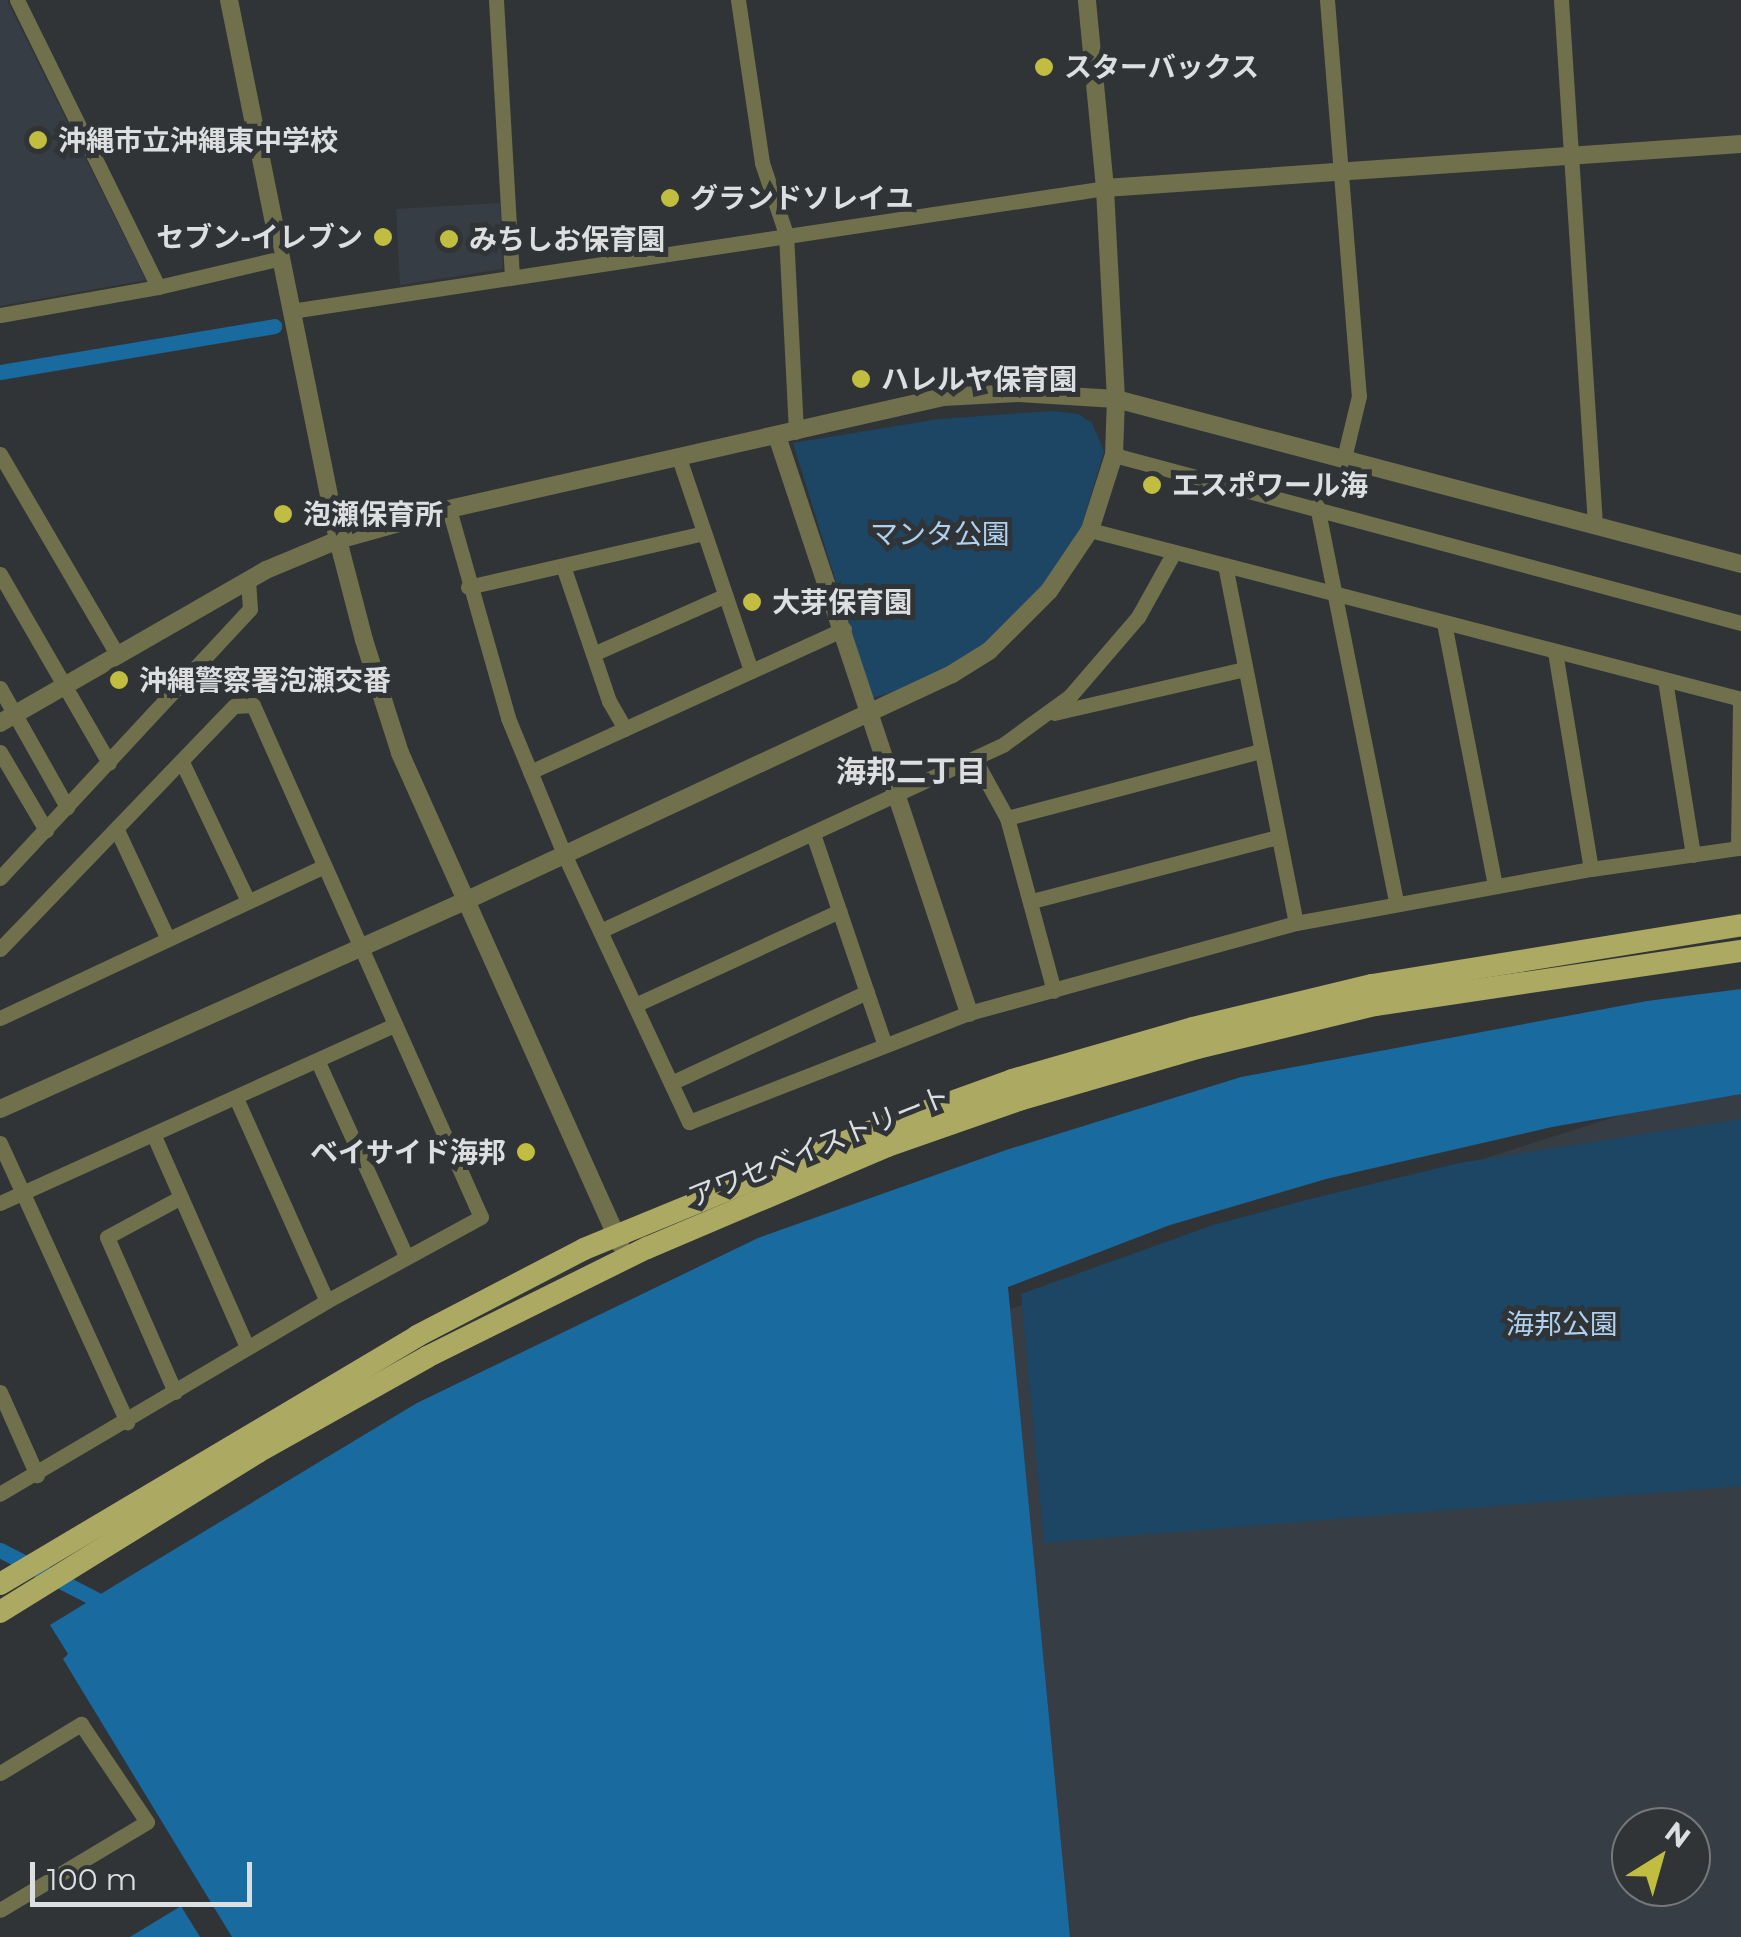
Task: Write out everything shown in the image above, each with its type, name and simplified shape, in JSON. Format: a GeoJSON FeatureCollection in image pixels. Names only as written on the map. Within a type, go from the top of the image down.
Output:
{"type":"FeatureCollection","features":[{"type":"Feature","properties":{"kind":"main road","name":"アワセベイストリート"},"geometry":{"type":"LineString","coordinates":[[0,1584],[418,1336],[615,1234],[1012,1080],[1193,1028],[1372,985],[1741,925]]}},
{"type":"Feature","properties":{"kind":"main road","name":"アワセベイストリート"},"geometry":{"type":"LineString","coordinates":[[8,1607],[258,1452],[427,1357],[626,1258],[887,1146],[1019,1100],[1197,1048],[1375,1005],[1741,951]]}},
{"type":"Feature","properties":{"kind":"street"},"geometry":{"type":"LineString","coordinates":[[17,0],[158,287]]}},
{"type":"Feature","properties":{"kind":"street"},"geometry":{"type":"LineString","coordinates":[[229,0],[338,540],[400,753],[463,902],[626,1258]]}},
{"type":"Feature","properties":{"kind":"street"},"geometry":{"type":"LineString","coordinates":[[496,0],[512,276]]}},
{"type":"Feature","properties":{"kind":"street"},"geometry":{"type":"LineString","coordinates":[[738,0],[762,164],[786,234],[796,432]]}},
{"type":"Feature","properties":{"kind":"street"},"geometry":{"type":"LineString","coordinates":[[0,1109],[463,902],[952,674],[989,651],[1049,591],[1090,530],[1114,455],[1116,399],[1105,188],[1088,0]]}},
{"type":"Feature","properties":{"kind":"street"},"geometry":{"type":"LineString","coordinates":[[1327,0],[1359,396],[1344,458]]}},
{"type":"Feature","properties":{"kind":"street"},"geometry":{"type":"LineString","coordinates":[[1561,0],[1595,525]]}},
{"type":"Feature","properties":{"kind":"street"},"geometry":{"type":"LineString","coordinates":[[291,312],[1105,188],[1741,144]]}},
{"type":"Feature","properties":{"kind":"street"},"geometry":{"type":"LineString","coordinates":[[0,315],[158,287],[282,258]]}},
{"type":"Feature","properties":{"kind":"street"},"geometry":{"type":"LineString","coordinates":[[8,719],[248,581],[338,540],[450,509],[943,397],[1019,392],[1116,399],[1741,564]]}},
{"type":"Feature","properties":{"kind":"street"},"geometry":{"type":"LineString","coordinates":[[777,436],[872,712],[969,1014]]}},
{"type":"Feature","properties":{"kind":"street"},"geometry":{"type":"LineString","coordinates":[[0,454],[117,654]]}},
{"type":"Feature","properties":{"kind":"street"},"geometry":{"type":"LineString","coordinates":[[1114,455],[1317,506],[1741,623]]}},
{"type":"Feature","properties":{"kind":"street"},"geometry":{"type":"LineString","coordinates":[[678,458],[752,671]]}},
{"type":"Feature","properties":{"kind":"street"},"geometry":{"type":"LineString","coordinates":[[1317,506],[1396,903]]}},
{"type":"Feature","properties":{"kind":"street"},"geometry":{"type":"LineString","coordinates":[[450,509],[468,587],[508,718],[564,854],[689,1122],[969,1014],[1296,923],[1592,869],[1738,848],[1741,699],[1090,530]]}},
{"type":"Feature","properties":{"kind":"street"},"geometry":{"type":"LineString","coordinates":[[468,587],[704,533]]}},
{"type":"Feature","properties":{"kind":"street"},"geometry":{"type":"LineString","coordinates":[[600,931],[974,760],[1045,716],[1070,696],[1138,617],[1174,552]]}},
{"type":"Feature","properties":{"kind":"street"},"geometry":{"type":"LineString","coordinates":[[1225,565],[1296,923]]}},
{"type":"Feature","properties":{"kind":"street"},"geometry":{"type":"LineString","coordinates":[[563,566],[609,701],[625,729]]}},
{"type":"Feature","properties":{"kind":"street"},"geometry":{"type":"LineString","coordinates":[[0,574],[109,763]]}},
{"type":"Feature","properties":{"kind":"street"},"geometry":{"type":"LineString","coordinates":[[2,871],[68,807],[250,609],[248,581]]}},
{"type":"Feature","properties":{"kind":"street"},"geometry":{"type":"LineString","coordinates":[[593,654],[724,596]]}},
{"type":"Feature","properties":{"kind":"street"},"geometry":{"type":"LineString","coordinates":[[1444,623],[1495,886]]}},
{"type":"Feature","properties":{"kind":"street"},"geometry":{"type":"LineString","coordinates":[[530,772],[844,629]]}},
{"type":"Feature","properties":{"kind":"street"},"geometry":{"type":"LineString","coordinates":[[1555,652],[1592,869]]}},
{"type":"Feature","properties":{"kind":"street"},"geometry":{"type":"LineString","coordinates":[[1045,716],[1244,669]]}},
{"type":"Feature","properties":{"kind":"street"},"geometry":{"type":"LineString","coordinates":[[1665,680],[1694,855]]}},
{"type":"Feature","properties":{"kind":"street"},"geometry":{"type":"LineString","coordinates":[[0,688],[8,719],[68,807]]}},
{"type":"Feature","properties":{"kind":"street"},"geometry":{"type":"LineString","coordinates":[[0,949],[234,706],[253,706],[481,1217],[327,1300],[0,1494]]}},
{"type":"Feature","properties":{"kind":"street"},"geometry":{"type":"LineString","coordinates":[[1007,818],[1260,751]]}},
{"type":"Feature","properties":{"kind":"street"},"geometry":{"type":"LineString","coordinates":[[0,752],[46,830]]}},
{"type":"Feature","properties":{"kind":"street"},"geometry":{"type":"LineString","coordinates":[[974,760],[1007,818],[1054,991]]}},
{"type":"Feature","properties":{"kind":"street"},"geometry":{"type":"LineString","coordinates":[[182,762],[248,901]]}},
{"type":"Feature","properties":{"kind":"street"},"geometry":{"type":"LineString","coordinates":[[117,830],[167,937]]}},
{"type":"Feature","properties":{"kind":"street"},"geometry":{"type":"LineString","coordinates":[[814,834],[885,1044]]}},
{"type":"Feature","properties":{"kind":"street"},"geometry":{"type":"LineString","coordinates":[[1032,901],[1277,838]]}},
{"type":"Feature","properties":{"kind":"street"},"geometry":{"type":"LineString","coordinates":[[0,1018],[322,867]]}},
{"type":"Feature","properties":{"kind":"street"},"geometry":{"type":"LineString","coordinates":[[635,1005],[839,910]]}},
{"type":"Feature","properties":{"kind":"street"},"geometry":{"type":"LineString","coordinates":[[671,1083],[867,992]]}},
{"type":"Feature","properties":{"kind":"street"},"geometry":{"type":"LineString","coordinates":[[0,1202],[394,1025]]}},
{"type":"Feature","properties":{"kind":"street"},"geometry":{"type":"LineString","coordinates":[[318,1062],[406,1256]]}},
{"type":"Feature","properties":{"kind":"street"},"geometry":{"type":"LineString","coordinates":[[236,1098],[327,1300]]}},
{"type":"Feature","properties":{"kind":"street"},"geometry":{"type":"LineString","coordinates":[[154,1136],[247,1347]]}},
{"type":"Feature","properties":{"kind":"street"},"geometry":{"type":"LineString","coordinates":[[0,1143],[127,1422]]}},
{"type":"Feature","properties":{"kind":"street"},"geometry":{"type":"LineString","coordinates":[[175,1392],[106,1238],[181,1197]]}},
{"type":"Feature","properties":{"kind":"street"},"geometry":{"type":"LineString","coordinates":[[0,1392],[37,1475]]}},
{"type":"Feature","properties":{"kind":"street"},"geometry":{"type":"LineString","coordinates":[[0,1774],[81,1724],[147,1822],[0,1910]]}},
{"type":"Feature","properties":{"kind":"shaded area","name":"沖縄市立沖縄東中学校"},"geometry":{"type":"Polygon","coordinates":[[[0,0],[7,0],[146,280],[0,306],[0,0]]]}},
{"type":"Feature","properties":{"kind":"shaded area","name":"みちしお保育園"},"geometry":{"type":"Polygon","coordinates":[[[500,203],[503,269],[400,285],[396,209],[500,203]]]}},
{"type":"Feature","properties":{"kind":"shaded area"},"geometry":{"type":"Polygon","coordinates":[[[1741,989],[1741,1094],[1552,1127],[1326,1179],[1170,1225],[1008,1287],[1070,1937],[232,1937],[63,1659],[68,1654],[50,1625],[122,1581],[417,1403],[758,1238],[1006,1150],[1241,1077],[1647,1001],[1741,989]]]}},
{"type":"Feature","properties":{"kind":"shaded area"},"geometry":{"type":"Polygon","coordinates":[[[1741,1077],[1741,1937],[1070,1937],[1010,1309],[1741,1077]]]}},
{"type":"Feature","properties":{"kind":"shaded area"},"geometry":{"type":"Polygon","coordinates":[[[181,1906],[200,1937],[130,1937],[181,1906]]]}},
{"type":"Feature","properties":{"kind":"green space","name":"マンタ公園"},"geometry":{"type":"Polygon","coordinates":[[[1053,411],[1078,414],[1092,423],[1104,451],[1081,529],[1045,587],[985,648],[904,689],[872,698],[793,443],[939,419],[1053,411]]]}},
{"type":"Feature","properties":{"kind":"green space","name":"海邦公園"},"geometry":{"type":"Polygon","coordinates":[[[1741,1119],[1741,1486],[1044,1543],[1021,1294],[1213,1225],[1306,1200],[1459,1163],[1741,1119]]]}},
{"type":"Feature","properties":{"kind":"waterway"},"geometry":{"type":"LineString","coordinates":[[0,372],[274,326]]}},
{"type":"Feature","properties":{"kind":"waterway"},"geometry":{"type":"LineString","coordinates":[[0,1550],[103,1603]]}},
{"type":"Feature","properties":{"kind":"place","name":"スターバックス"},"geometry":{"type":"Point","coordinates":[1044,67]}},
{"type":"Feature","properties":{"kind":"place","name":"沖縄市立沖縄東中学校"},"geometry":{"type":"Point","coordinates":[38,140]}},
{"type":"Feature","properties":{"kind":"place","name":"グランドソレイユ"},"geometry":{"type":"Point","coordinates":[670,198]}},
{"type":"Feature","properties":{"kind":"place","name":"セブン-イレブン"},"geometry":{"type":"Point","coordinates":[383,237]}},
{"type":"Feature","properties":{"kind":"place","name":"みちしお保育園"},"geometry":{"type":"Point","coordinates":[449,239]}},
{"type":"Feature","properties":{"kind":"place","name":"ハレルヤ保育園"},"geometry":{"type":"Point","coordinates":[861,379]}},
{"type":"Feature","properties":{"kind":"place","name":"エスポワール海"},"geometry":{"type":"Point","coordinates":[1152,485]}},
{"type":"Feature","properties":{"kind":"place","name":"泡瀬保育所"},"geometry":{"type":"Point","coordinates":[283,514]}},
{"type":"Feature","properties":{"kind":"place","name":"大芽保育園"},"geometry":{"type":"Point","coordinates":[752,602]}},
{"type":"Feature","properties":{"kind":"place","name":"沖縄警察署泡瀬交番"},"geometry":{"type":"Point","coordinates":[119,680]}},
{"type":"Feature","properties":{"kind":"place","name":"ベイサイド海邦"},"geometry":{"type":"Point","coordinates":[526,1152]}},
{"type":"Feature","properties":{"kind":"district","name":"海邦二丁目"},"geometry":{"type":"Point","coordinates":[911,772]}}]}
